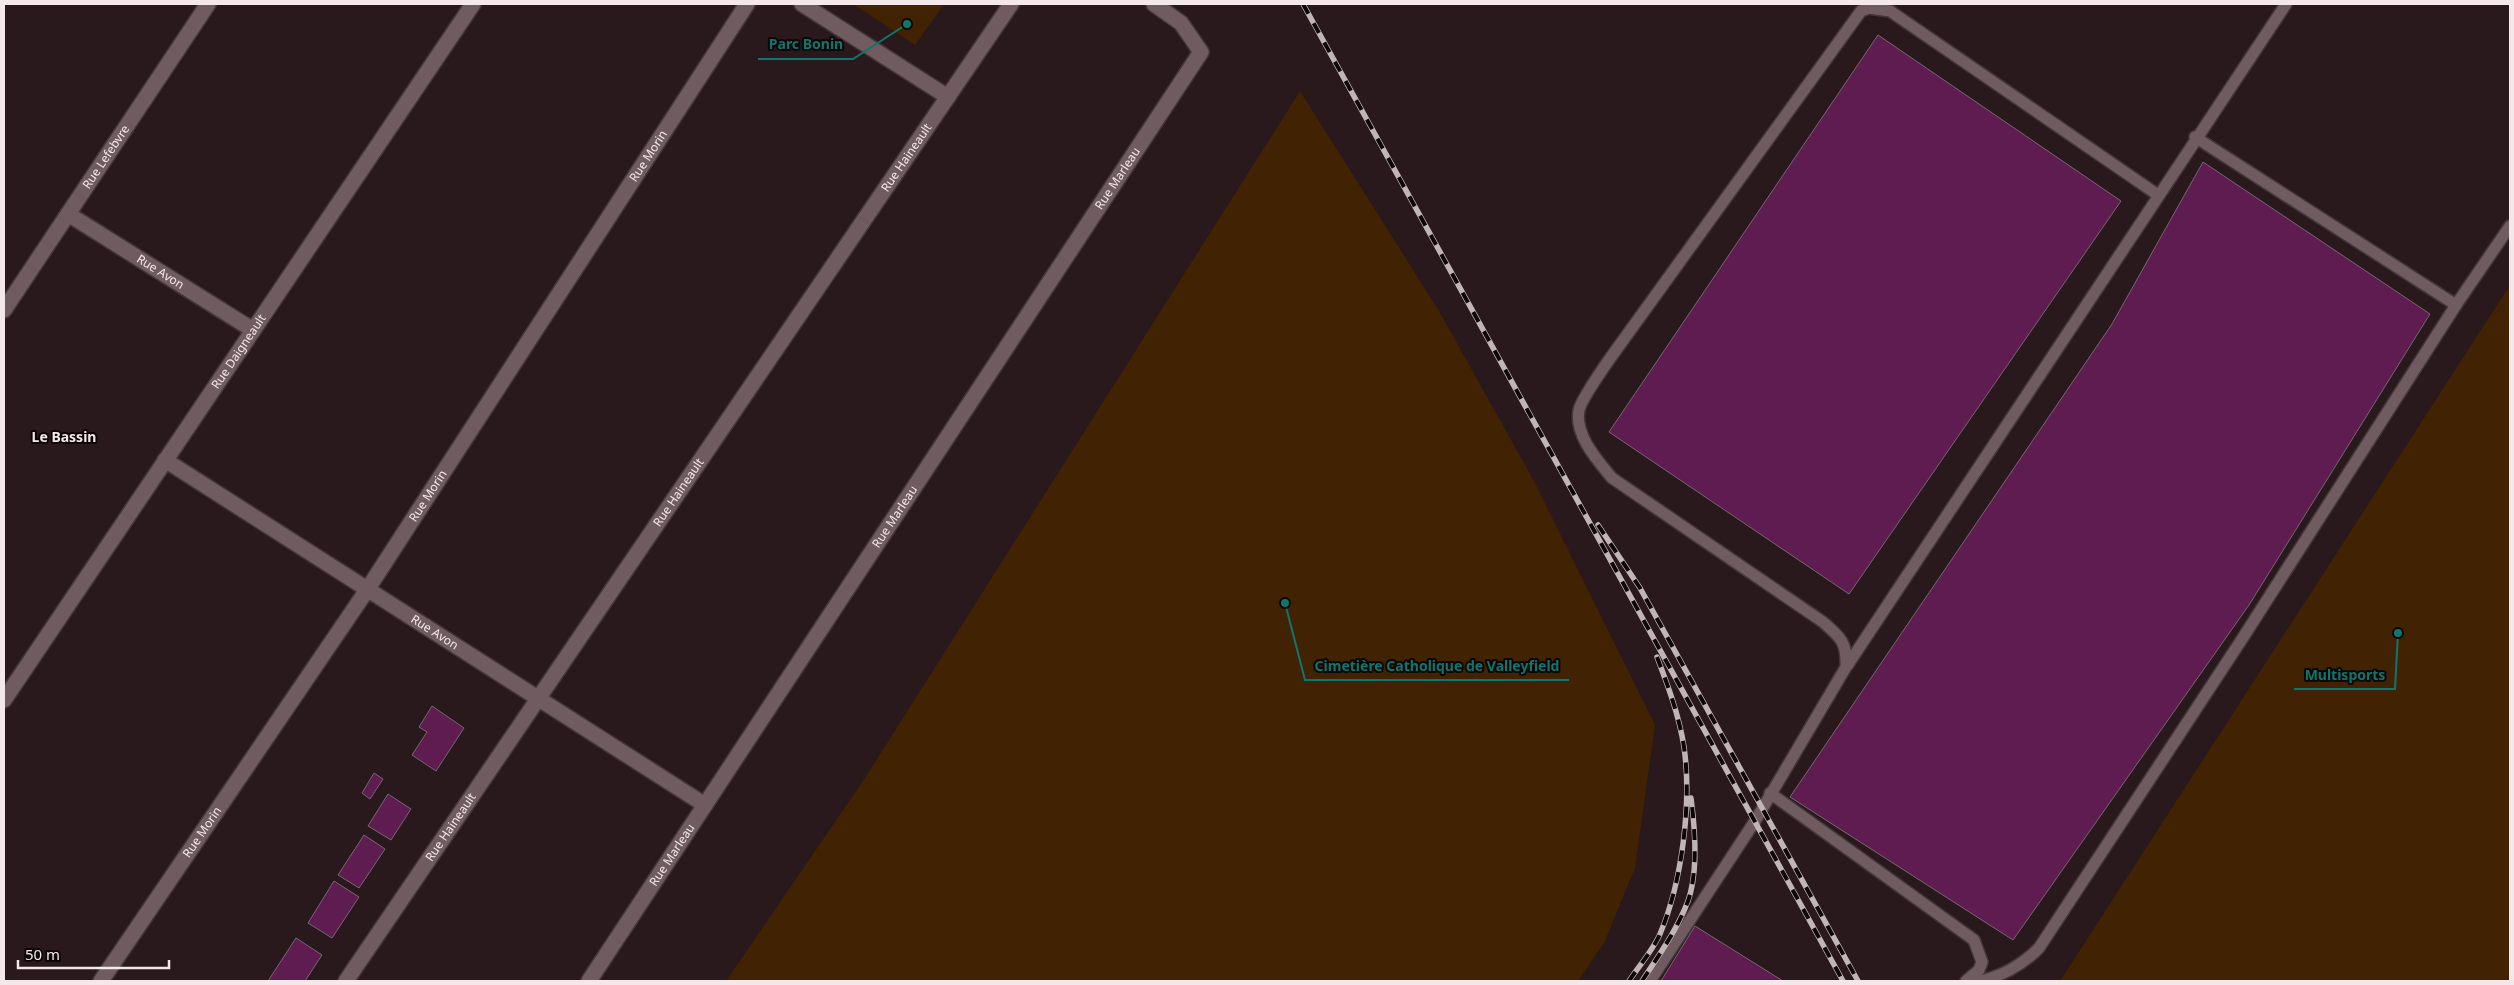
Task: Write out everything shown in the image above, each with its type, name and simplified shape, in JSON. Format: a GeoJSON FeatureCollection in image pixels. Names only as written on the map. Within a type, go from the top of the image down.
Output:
{"type":"FeatureCollection","features":[{"type":"Feature","properties":{"kind":"street","name":"Rue Lefebvre"},"geometry":{"type":"LineString","coordinates":[[4,310],[208,4]]}},
{"type":"Feature","properties":{"kind":"street","name":"Rue Daigneault"},"geometry":{"type":"LineString","coordinates":[[4,700],[473,4]]}},
{"type":"Feature","properties":{"kind":"street","name":"Rue Morin"},"geometry":{"type":"LineString","coordinates":[[101,981],[367,590],[747,4]]}},
{"type":"Feature","properties":{"kind":"street"},"geometry":{"type":"LineString","coordinates":[[802,4],[948,97]]}},
{"type":"Feature","properties":{"kind":"street","name":"Rue Haineault"},"geometry":{"type":"LineString","coordinates":[[346,981],[1011,4]]}},
{"type":"Feature","properties":{"kind":"street","name":"Rue Marleau"},"geometry":{"type":"LineString","coordinates":[[589,981],[1201,52],[1182,23],[1154,4]]}},
{"type":"Feature","properties":{"kind":"street","name":"Rue Avon"},"geometry":{"type":"LineString","coordinates":[[68,214],[253,330]]}},
{"type":"Feature","properties":{"kind":"street","name":"Rue Avon"},"geometry":{"type":"LineString","coordinates":[[165,460],[705,805]]}},
{"type":"Feature","properties":{"kind":"lane"},"geometry":{"type":"LineString","coordinates":[[1650,981],[1755,821],[1846,667],[2195,137],[2286,4]]}},
{"type":"Feature","properties":{"kind":"lane"},"geometry":{"type":"LineString","coordinates":[[1846,667],[1846,652],[1841,638],[1823,622],[1612,478],[1591,452],[1581,428],[1579,410],[1611,357],[1861,11],[1869,8],[1890,11],[2158,195]]}},
{"type":"Feature","properties":{"kind":"lane"},"geometry":{"type":"LineString","coordinates":[[2195,137],[2456,306]]}},
{"type":"Feature","properties":{"kind":"lane"},"geometry":{"type":"LineString","coordinates":[[1980,981],[2012,970],[2039,948],[2244,636],[2456,306],[2510,226]]}},
{"type":"Feature","properties":{"kind":"lane"},"geometry":{"type":"LineString","coordinates":[[1770,793],[1974,940],[1982,962],[1979,970],[1966,981]]}},
{"type":"Feature","properties":{"kind":"shaded area"},"geometry":{"type":"Polygon","coordinates":[[[853,4],[944,4],[915,45],[853,4]]]}},
{"type":"Feature","properties":{"kind":"shaded area"},"geometry":{"type":"Polygon","coordinates":[[[1300,91],[1439,311],[1534,481],[1655,725],[1635,868],[1604,943],[1578,981],[726,981],[865,778],[1300,91]]]}},
{"type":"Feature","properties":{"kind":"shaded area"},"geometry":{"type":"Polygon","coordinates":[[[2510,285],[2510,981],[2060,981],[2510,285]]]}},
{"type":"Feature","properties":{"kind":"building"},"geometry":{"type":"Polygon","coordinates":[[[1878,35],[2121,201],[1849,594],[1609,432],[1878,35]]]}},
{"type":"Feature","properties":{"kind":"building"},"geometry":{"type":"Polygon","coordinates":[[[2203,162],[2430,314],[2249,605],[2013,940],[1790,797],[2112,324],[2203,162]]]}},
{"type":"Feature","properties":{"kind":"building"},"geometry":{"type":"Polygon","coordinates":[[[432,706],[464,728],[436,771],[412,755],[427,732],[419,727],[432,706]]]}},
{"type":"Feature","properties":{"kind":"building"},"geometry":{"type":"Polygon","coordinates":[[[374,773],[383,779],[370,799],[362,793],[374,773]]]}},
{"type":"Feature","properties":{"kind":"building"},"geometry":{"type":"Polygon","coordinates":[[[388,794],[411,809],[391,840],[368,826],[388,794]]]}},
{"type":"Feature","properties":{"kind":"building"},"geometry":{"type":"Polygon","coordinates":[[[364,835],[385,849],[359,888],[338,875],[364,835]]]}},
{"type":"Feature","properties":{"kind":"building"},"geometry":{"type":"Polygon","coordinates":[[[334,881],[359,897],[332,938],[308,923],[334,881]]]}},
{"type":"Feature","properties":{"kind":"building"},"geometry":{"type":"Polygon","coordinates":[[[1695,926],[1783,981],[1661,981],[1695,926]]]}},
{"type":"Feature","properties":{"kind":"building"},"geometry":{"type":"Polygon","coordinates":[[[296,938],[322,955],[305,981],[268,981],[296,938]]]}},
{"type":"Feature","properties":{"kind":"railway"},"geometry":{"type":"LineString","coordinates":[[1303,4],[1843,981]]}},
{"type":"Feature","properties":{"kind":"railway"},"geometry":{"type":"LineString","coordinates":[[1598,525],[1640,588],[1858,981]]}},
{"type":"Feature","properties":{"kind":"railway"},"geometry":{"type":"LineString","coordinates":[[1629,981],[1657,940],[1668,913],[1679,867],[1686,817],[1686,769],[1682,735],[1657,657]]}},
{"type":"Feature","properties":{"kind":"railway"},"geometry":{"type":"LineString","coordinates":[[1642,981],[1679,922],[1691,890],[1695,850],[1691,798]]}},
{"type":"Feature","properties":{"kind":"place","name":"Parc Bonin"},"geometry":{"type":"Point","coordinates":[907,24]}},
{"type":"Feature","properties":{"kind":"place","name":"Cimetière Catholique de Valleyfield"},"geometry":{"type":"Point","coordinates":[1285,603]}},
{"type":"Feature","properties":{"kind":"place","name":"Multisports"},"geometry":{"type":"Point","coordinates":[2398,633]}},
{"type":"Feature","properties":{"kind":"district","name":"Le Bassin"},"geometry":{"type":"Point","coordinates":[64,437]}}]}
